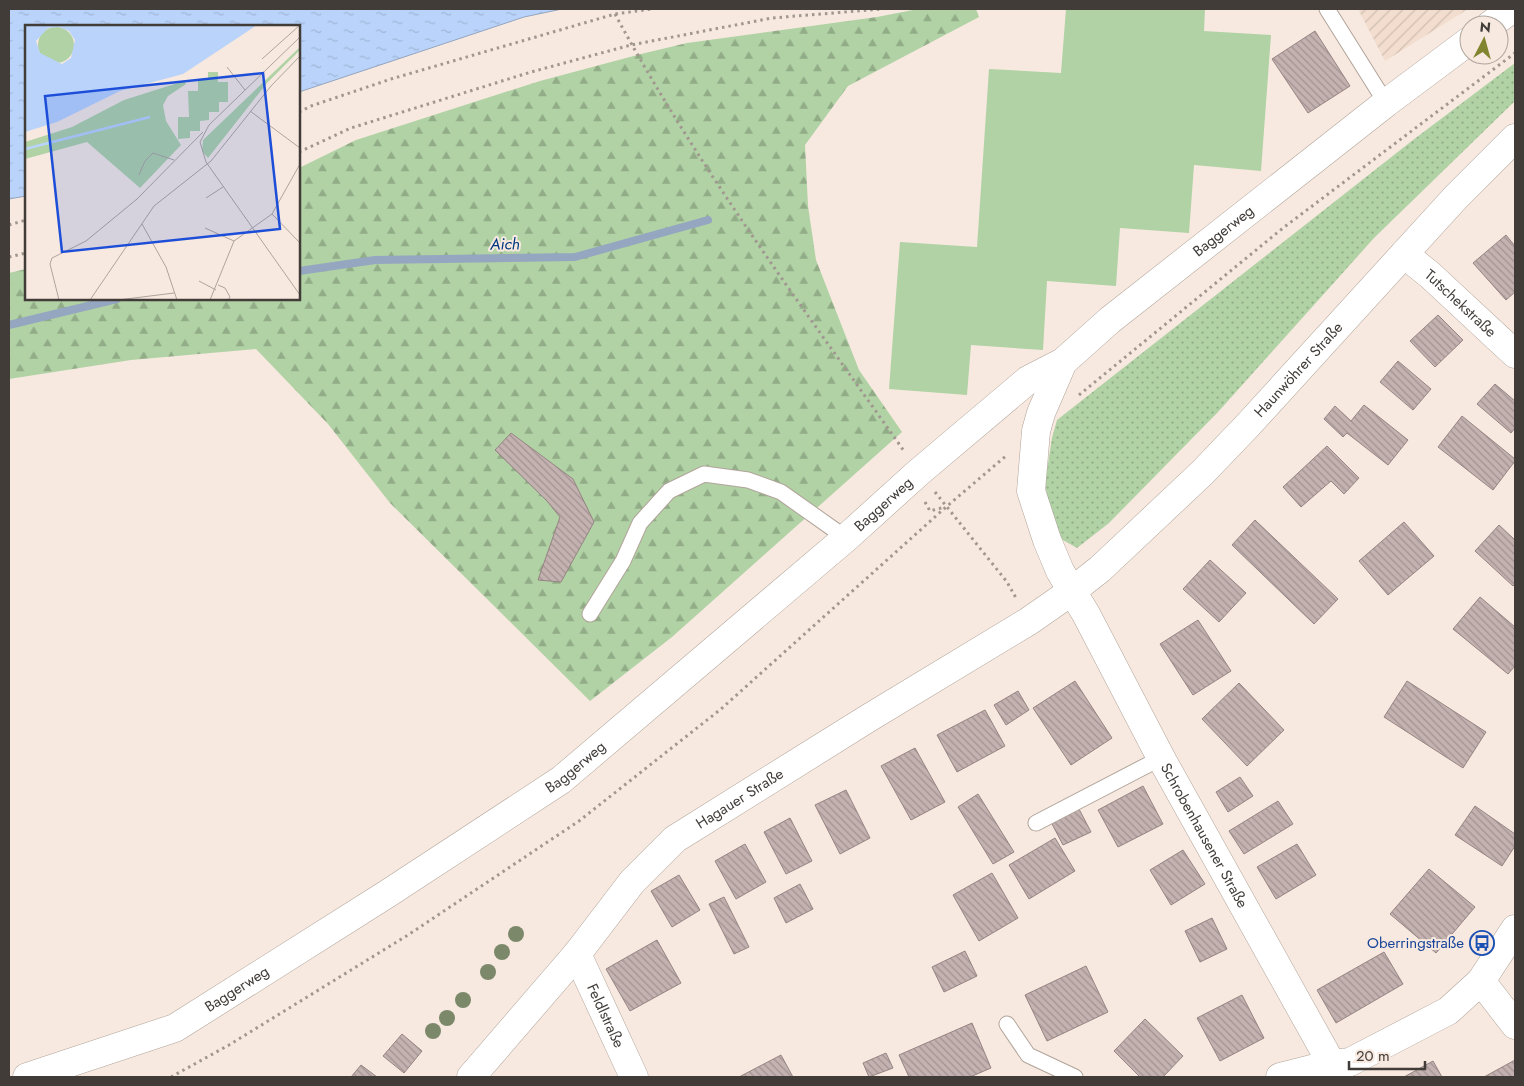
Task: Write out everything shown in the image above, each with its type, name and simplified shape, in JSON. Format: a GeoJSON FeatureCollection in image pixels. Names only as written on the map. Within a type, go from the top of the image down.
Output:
{"type":"FeatureCollection","features":[{"type":"Feature","properties":{"kind":"street","name":"Baggerweg"},"geometry":{"type":"LineString","coordinates":[[27,1077],[175,1028],[437,862],[561,780],[846,538],[919,472],[1028,380],[1062,362],[1110,320],[1459,49]]}},
{"type":"Feature","properties":{"kind":"street","name":"Haunwöhrer Straße"},"geometry":{"type":"LineString","coordinates":[[1072,591],[1100,569],[1202,473],[1456,197],[1515,138]]}},
{"type":"Feature","properties":{"kind":"street","name":"Tutschekstraße"},"geometry":{"type":"LineString","coordinates":[[1404,254],[1430,275],[1515,354]]}},
{"type":"Feature","properties":{"kind":"street","name":"Baggerweg"},"geometry":{"type":"LineString","coordinates":[[1062,362],[1036,430],[1031,491],[1047,540],[1060,571],[1072,591]]}},
{"type":"Feature","properties":{"kind":"street","name":"Hagauer Straße"},"geometry":{"type":"LineString","coordinates":[[471,1077],[577,954],[632,882],[675,839],[867,719],[1029,622],[1072,591]]}},
{"type":"Feature","properties":{"kind":"street","name":"Schrobenhausener Straße"},"geometry":{"type":"LineString","coordinates":[[1072,591],[1086,614],[1161,758],[1335,1070]]}},
{"type":"Feature","properties":{"kind":"street"},"geometry":{"type":"LineString","coordinates":[[1280,1077],[1335,1070],[1448,1011],[1481,981],[1515,929]]}},
{"type":"Feature","properties":{"kind":"street","name":"Feldlstraße"},"geometry":{"type":"LineString","coordinates":[[577,954],[634,1077]]}},
{"type":"Feature","properties":{"kind":"street"},"geometry":{"type":"LineString","coordinates":[[1481,981],[1515,1025]]}},
{"type":"Feature","properties":{"kind":"lane"},"geometry":{"type":"LineString","coordinates":[[1327,9],[1386,104]]}},
{"type":"Feature","properties":{"kind":"lane"},"geometry":{"type":"LineString","coordinates":[[590,614],[622,561],[640,523],[669,491],[704,474],[748,480],[781,492],[846,538]]}},
{"type":"Feature","properties":{"kind":"lane"},"geometry":{"type":"LineString","coordinates":[[1036,822],[1161,758]]}},
{"type":"Feature","properties":{"kind":"lane"},"geometry":{"type":"LineString","coordinates":[[1007,1024],[1028,1055],[1075,1077]]}},
{"type":"Feature","properties":{"kind":"path"},"geometry":{"type":"LineString","coordinates":[[300,112],[390,79],[615,14],[652,9]]}},
{"type":"Feature","properties":{"kind":"path"},"geometry":{"type":"LineString","coordinates":[[300,152],[351,128],[531,72],[631,45],[772,18],[882,9]]}},
{"type":"Feature","properties":{"kind":"path"},"geometry":{"type":"LineString","coordinates":[[615,14],[631,45],[722,193],[919,472]]}},
{"type":"Feature","properties":{"kind":"path"},"geometry":{"type":"LineString","coordinates":[[1075,399],[1282,228],[1515,54]]}},
{"type":"Feature","properties":{"kind":"path"},"geometry":{"type":"LineString","coordinates":[[9,225],[25,220]]}},
{"type":"Feature","properties":{"kind":"path"},"geometry":{"type":"LineString","coordinates":[[9,257],[25,253]]}},
{"type":"Feature","properties":{"kind":"path"},"geometry":{"type":"LineString","coordinates":[[171,1077],[229,1045],[408,935],[579,822],[721,709],[946,507],[1036,430]]}},
{"type":"Feature","properties":{"kind":"path"},"geometry":{"type":"LineString","coordinates":[[946,507],[1007,582],[1029,622]]}},
{"type":"Feature","properties":{"kind":"shaded area"},"geometry":{"type":"Polygon","coordinates":[[[1358,9],[1468,9],[1385,61],[1358,9]]]}},
{"type":"Feature","properties":{"kind":"green space"},"geometry":{"type":"Polygon","coordinates":[[[918,9],[976,9],[979,17],[848,86],[805,145],[808,206],[816,260],[859,370],[902,432],[672,637],[590,701],[390,503],[328,424],[256,349],[131,360],[9,379],[9,273],[25,269],[25,300],[300,300],[300,168],[356,140],[540,81],[687,43],[877,17],[918,9]]]}},
{"type":"Feature","properties":{"kind":"green space"},"geometry":{"type":"Polygon","coordinates":[[[1066,9],[1205,9],[1204,31],[1271,35],[1261,171],[1194,165],[1189,233],[1120,228],[1116,286],[1047,281],[1043,350],[971,345],[967,395],[889,389],[900,242],[977,247],[989,69],[1061,73],[1066,9]]]}},
{"type":"Feature","properties":{"kind":"green space"},"geometry":{"type":"Polygon","coordinates":[[[1515,63],[1515,101],[1374,238],[1218,412],[1109,523],[1077,548],[1054,535],[1045,483],[1052,438],[1057,420],[1413,140],[1515,63]]]}},
{"type":"Feature","properties":{"kind":"water"},"geometry":{"type":"Polygon","coordinates":[[[9,9],[562,9],[524,17],[300,92],[300,25],[25,25],[25,196],[9,199],[9,9]]]}},
{"type":"Feature","properties":{"kind":"building"},"geometry":{"type":"Polygon","coordinates":[[[1315,31],[1350,86],[1308,113],[1272,59],[1315,31]]]}},
{"type":"Feature","properties":{"kind":"building"},"geometry":{"type":"Polygon","coordinates":[[[1506,235],[1515,246],[1515,292],[1506,300],[1473,263],[1506,235]]]}},
{"type":"Feature","properties":{"kind":"building"},"geometry":{"type":"Polygon","coordinates":[[[1438,315],[1463,340],[1435,367],[1410,341],[1438,315]]]}},
{"type":"Feature","properties":{"kind":"building"},"geometry":{"type":"Polygon","coordinates":[[[1398,361],[1431,389],[1413,410],[1380,382],[1398,361]]]}},
{"type":"Feature","properties":{"kind":"building"},"geometry":{"type":"Polygon","coordinates":[[[1495,384],[1515,401],[1515,428],[1511,433],[1477,404],[1495,384]]]}},
{"type":"Feature","properties":{"kind":"building"},"geometry":{"type":"Polygon","coordinates":[[[1364,405],[1408,440],[1388,465],[1347,433],[1343,437],[1324,419],[1335,406],[1351,421],[1364,405]]]}},
{"type":"Feature","properties":{"kind":"building"},"geometry":{"type":"Polygon","coordinates":[[[1462,416],[1515,459],[1493,490],[1438,447],[1462,416]]]}},
{"type":"Feature","properties":{"kind":"building"},"geometry":{"type":"Polygon","coordinates":[[[511,433],[573,479],[594,522],[561,582],[538,580],[560,517],[547,501],[495,450],[511,433]]]}},
{"type":"Feature","properties":{"kind":"building"},"geometry":{"type":"Polygon","coordinates":[[[1327,446],[1359,478],[1344,494],[1331,481],[1301,507],[1283,487],[1327,446]]]}},
{"type":"Feature","properties":{"kind":"building"},"geometry":{"type":"Polygon","coordinates":[[[1255,520],[1338,599],[1314,624],[1232,545],[1255,520]]]}},
{"type":"Feature","properties":{"kind":"building"},"geometry":{"type":"Polygon","coordinates":[[[1404,522],[1434,556],[1388,595],[1359,561],[1404,522]]]}},
{"type":"Feature","properties":{"kind":"building"},"geometry":{"type":"Polygon","coordinates":[[[1499,525],[1515,540],[1515,584],[1513,586],[1475,551],[1499,525]]]}},
{"type":"Feature","properties":{"kind":"building"},"geometry":{"type":"Polygon","coordinates":[[[1210,560],[1246,593],[1219,622],[1183,589],[1210,560]]]}},
{"type":"Feature","properties":{"kind":"building"},"geometry":{"type":"Polygon","coordinates":[[[1480,597],[1515,627],[1515,666],[1508,674],[1453,629],[1480,597]]]}},
{"type":"Feature","properties":{"kind":"building"},"geometry":{"type":"Polygon","coordinates":[[[1198,620],[1231,671],[1193,695],[1160,644],[1198,620]]]}},
{"type":"Feature","properties":{"kind":"building"},"geometry":{"type":"Polygon","coordinates":[[[1075,681],[1112,738],[1071,765],[1033,708],[1075,681]]]}},
{"type":"Feature","properties":{"kind":"building"},"geometry":{"type":"Polygon","coordinates":[[[1407,681],[1486,732],[1463,768],[1384,717],[1407,681]]]}},
{"type":"Feature","properties":{"kind":"building"},"geometry":{"type":"Polygon","coordinates":[[[1239,683],[1284,730],[1247,766],[1202,719],[1239,683]]]}},
{"type":"Feature","properties":{"kind":"building"},"geometry":{"type":"Polygon","coordinates":[[[1018,691],[1029,710],[1006,725],[994,705],[1018,691]]]}},
{"type":"Feature","properties":{"kind":"building"},"geometry":{"type":"Polygon","coordinates":[[[985,710],[1005,746],[957,772],[937,735],[985,710]]]}},
{"type":"Feature","properties":{"kind":"building"},"geometry":{"type":"Polygon","coordinates":[[[915,748],[945,802],[911,820],[881,766],[915,748]]]}},
{"type":"Feature","properties":{"kind":"building"},"geometry":{"type":"Polygon","coordinates":[[[1240,777],[1253,796],[1228,812],[1216,792],[1240,777]]]}},
{"type":"Feature","properties":{"kind":"building"},"geometry":{"type":"Polygon","coordinates":[[[1143,786],[1163,824],[1118,847],[1098,810],[1143,786]]]}},
{"type":"Feature","properties":{"kind":"building"},"geometry":{"type":"Polygon","coordinates":[[[846,790],[870,838],[840,854],[815,805],[846,790]]]}},
{"type":"Feature","properties":{"kind":"building"},"geometry":{"type":"Polygon","coordinates":[[[978,794],[1014,852],[993,864],[958,807],[978,794]]]}},
{"type":"Feature","properties":{"kind":"building"},"geometry":{"type":"Polygon","coordinates":[[[1278,801],[1293,824],[1244,854],[1229,831],[1278,801]]]}},
{"type":"Feature","properties":{"kind":"building"},"geometry":{"type":"Polygon","coordinates":[[[1475,806],[1515,834],[1515,846],[1502,866],[1455,835],[1475,806]]]}},
{"type":"Feature","properties":{"kind":"building"},"geometry":{"type":"Polygon","coordinates":[[[1079,809],[1091,832],[1063,845],[1051,822],[1079,809]]]}},
{"type":"Feature","properties":{"kind":"building"},"geometry":{"type":"Polygon","coordinates":[[[790,818],[812,861],[786,874],[764,832],[790,818]]]}},
{"type":"Feature","properties":{"kind":"building"},"geometry":{"type":"Polygon","coordinates":[[[1055,838],[1075,871],[1029,899],[1009,865],[1055,838]]]}},
{"type":"Feature","properties":{"kind":"building"},"geometry":{"type":"Polygon","coordinates":[[[745,844],[766,882],[736,899],[715,861],[745,844]]]}},
{"type":"Feature","properties":{"kind":"building"},"geometry":{"type":"Polygon","coordinates":[[[1297,844],[1316,875],[1276,899],[1257,867],[1297,844]]]}},
{"type":"Feature","properties":{"kind":"building"},"geometry":{"type":"Polygon","coordinates":[[[1183,850],[1205,884],[1171,905],[1150,870],[1183,850]]]}},
{"type":"Feature","properties":{"kind":"building"},"geometry":{"type":"Polygon","coordinates":[[[1429,869],[1475,907],[1436,953],[1390,914],[1429,869]]]}},
{"type":"Feature","properties":{"kind":"building"},"geometry":{"type":"Polygon","coordinates":[[[992,873],[1018,918],[979,941],[953,895],[992,873]]]}},
{"type":"Feature","properties":{"kind":"building"},"geometry":{"type":"Polygon","coordinates":[[[679,875],[700,910],[672,927],[651,891],[679,875]]]}},
{"type":"Feature","properties":{"kind":"building"},"geometry":{"type":"Polygon","coordinates":[[[800,884],[813,909],[786,923],[774,898],[800,884]]]}},
{"type":"Feature","properties":{"kind":"building"},"geometry":{"type":"Polygon","coordinates":[[[724,897],[749,947],[734,954],[709,904],[724,897]]]}},
{"type":"Feature","properties":{"kind":"building"},"geometry":{"type":"Polygon","coordinates":[[[1212,918],[1227,949],[1200,962],[1185,931],[1212,918]]]}},
{"type":"Feature","properties":{"kind":"building"},"geometry":{"type":"Polygon","coordinates":[[[657,940],[681,983],[630,1011],[606,969],[657,940]]]}},
{"type":"Feature","properties":{"kind":"building"},"geometry":{"type":"Polygon","coordinates":[[[965,951],[977,976],[944,992],[932,967],[965,951]]]}},
{"type":"Feature","properties":{"kind":"building"},"geometry":{"type":"Polygon","coordinates":[[[1384,952],[1403,984],[1336,1023],[1317,990],[1384,952]]]}},
{"type":"Feature","properties":{"kind":"building"},"geometry":{"type":"Polygon","coordinates":[[[1086,966],[1108,1012],[1047,1041],[1025,995],[1086,966]]]}},
{"type":"Feature","properties":{"kind":"building"},"geometry":{"type":"Polygon","coordinates":[[[1242,995],[1264,1038],[1220,1061],[1197,1018],[1242,995]]]}},
{"type":"Feature","properties":{"kind":"building"},"geometry":{"type":"Polygon","coordinates":[[[1145,1019],[1183,1056],[1163,1077],[1140,1077],[1114,1051],[1145,1019]]]}},
{"type":"Feature","properties":{"kind":"building"},"geometry":{"type":"Polygon","coordinates":[[[972,1023],[991,1068],[970,1077],[909,1077],[899,1055],[972,1023]]]}},
{"type":"Feature","properties":{"kind":"building"},"geometry":{"type":"Polygon","coordinates":[[[402,1034],[422,1051],[404,1073],[383,1056],[402,1034]]]}},
{"type":"Feature","properties":{"kind":"building"},"geometry":{"type":"Polygon","coordinates":[[[886,1053],[893,1068],[869,1077],[863,1063],[886,1053]]]}},
{"type":"Feature","properties":{"kind":"building"},"geometry":{"type":"Polygon","coordinates":[[[781,1055],[793,1077],[739,1077],[781,1055]]]}},
{"type":"Feature","properties":{"kind":"building"},"geometry":{"type":"Polygon","coordinates":[[[1515,1060],[1515,1077],[1484,1077],[1515,1060]]]}},
{"type":"Feature","properties":{"kind":"building"},"geometry":{"type":"Polygon","coordinates":[[[1433,1061],[1442,1077],[1404,1077],[1433,1061]]]}},
{"type":"Feature","properties":{"kind":"building"},"geometry":{"type":"Polygon","coordinates":[[[361,1065],[377,1077],[351,1077],[361,1065]]]}},
{"type":"Feature","properties":{"kind":"waterway","name":"Aich"},"geometry":{"type":"LineString","coordinates":[[300,271],[375,260],[575,257],[708,220]]}},
{"type":"Feature","properties":{"kind":"waterway","name":"Aich"},"geometry":{"type":"LineString","coordinates":[[9,325],[113,300]]}},
{"type":"Feature","properties":{"kind":"place","name":"Oberringstraße"},"geometry":{"type":"Point","coordinates":[1482,943]}}]}
